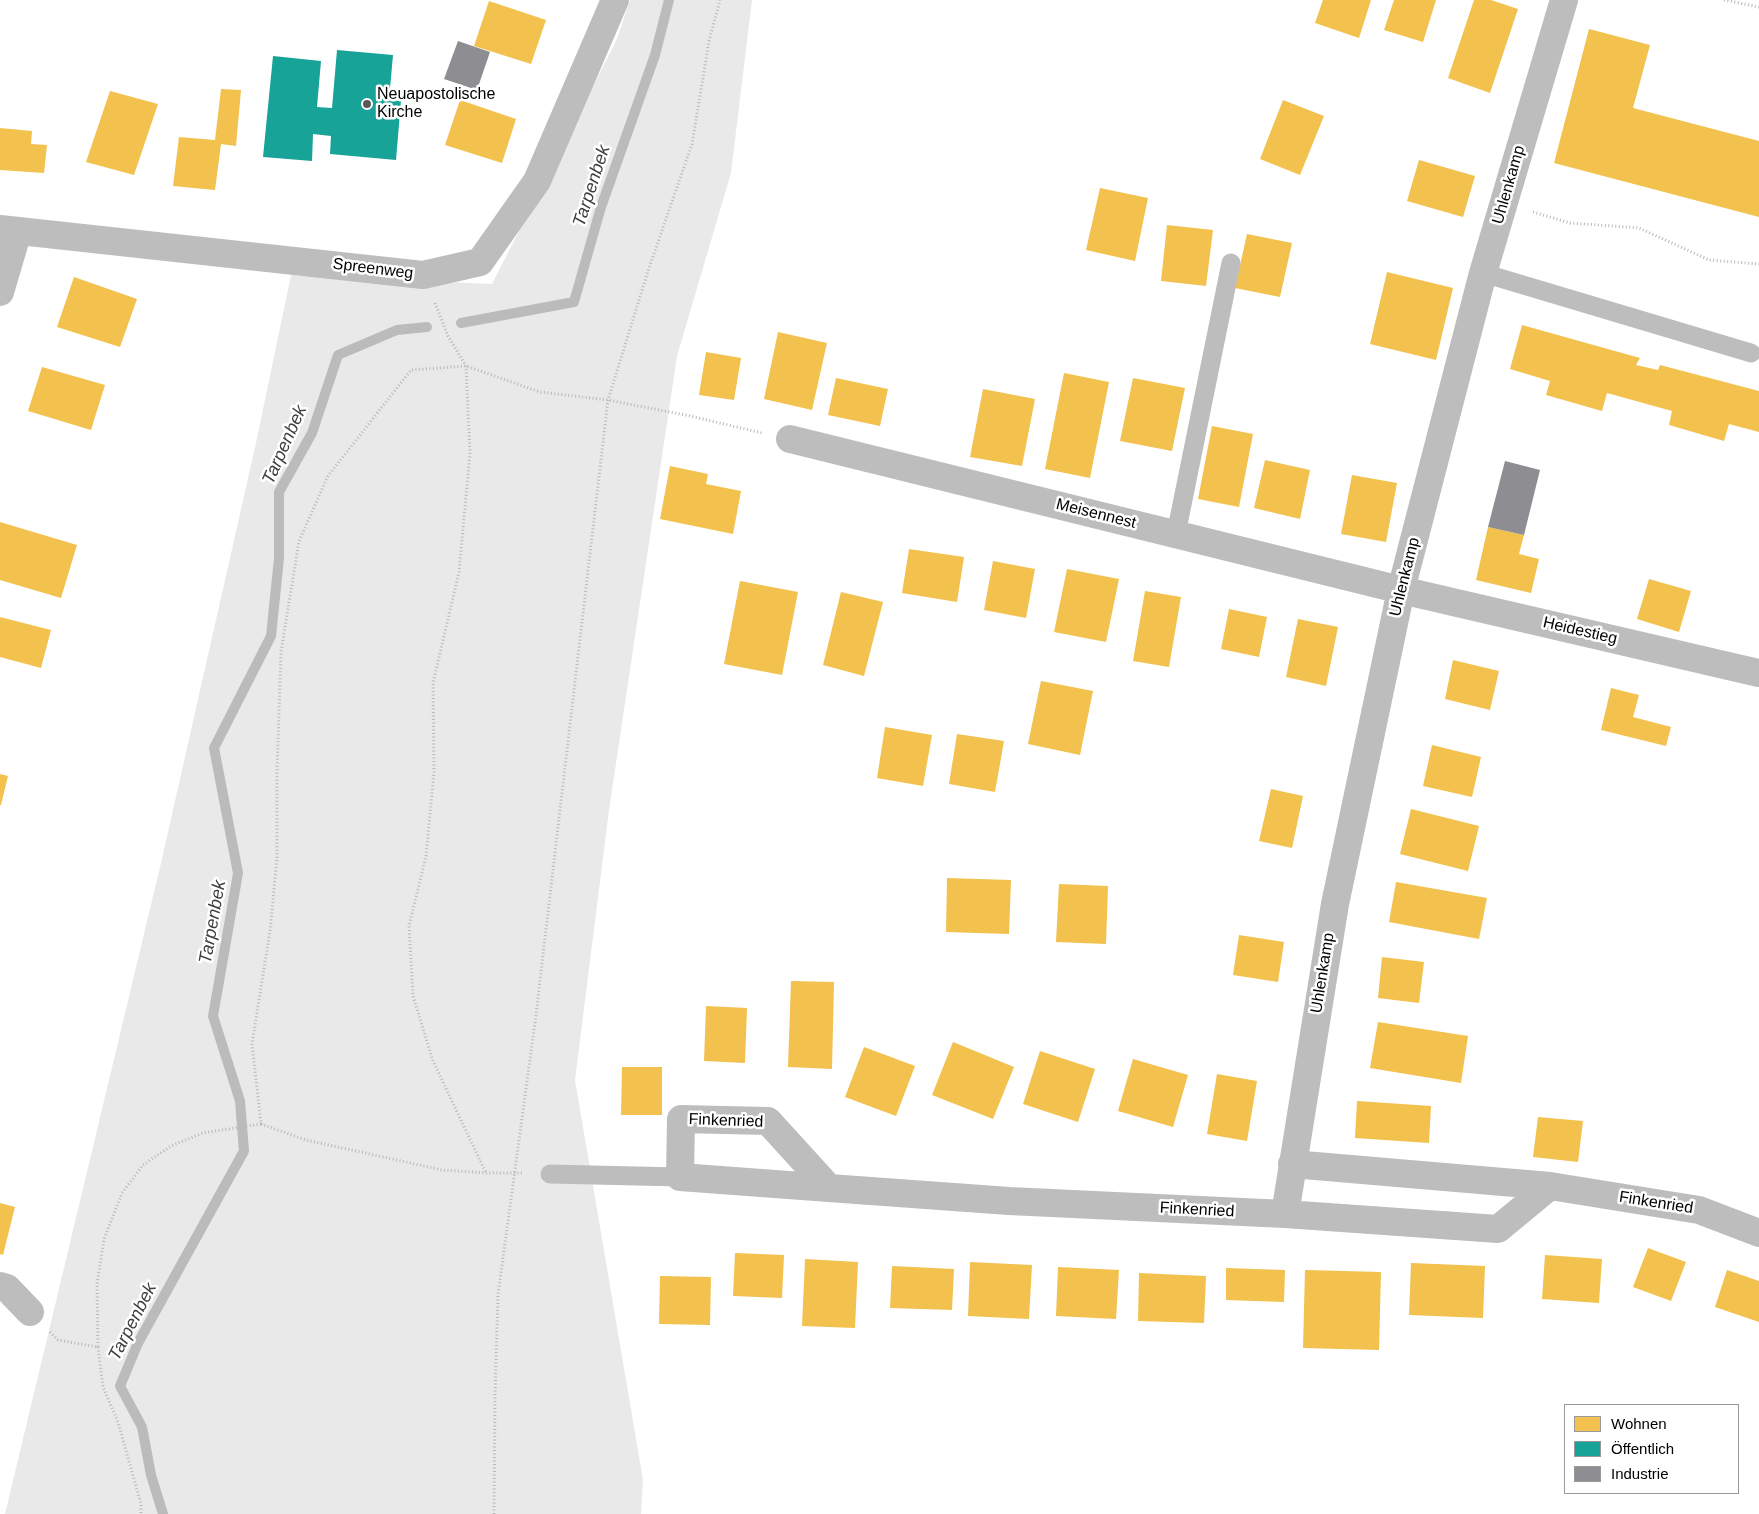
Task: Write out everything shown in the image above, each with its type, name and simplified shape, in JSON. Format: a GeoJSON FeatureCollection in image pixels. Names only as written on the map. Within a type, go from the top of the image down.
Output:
{"type":"FeatureCollection","features":[{"type":"Feature","properties":{"kind":"street","name":"Spreenweg"},"geometry":{"type":"LineString","coordinates":[[9,230],[423,275],[480,262],[537,181],[615,0]]}},
{"type":"Feature","properties":{"kind":"street","name":"Uhlenkamp"},"geometry":{"type":"LineString","coordinates":[[1284,1214],[1335,904],[1401,590],[1483,273],[1564,0]]}},
{"type":"Feature","properties":{"kind":"street"},"geometry":{"type":"LineString","coordinates":[[0,292],[9,230]]}},
{"type":"Feature","properties":{"kind":"street","name":"Meisennest"},"geometry":{"type":"LineString","coordinates":[[790,439],[1401,590]]}},
{"type":"Feature","properties":{"kind":"street","name":"Heidestieg"},"geometry":{"type":"LineString","coordinates":[[1401,590],[1759,673]]}},
{"type":"Feature","properties":{"kind":"street","name":"Finkenried"},"geometry":{"type":"LineString","coordinates":[[829,1188],[768,1121],[681,1119],[680,1177],[829,1188],[1009,1201],[1284,1214],[1498,1229],[1550,1186]]}},
{"type":"Feature","properties":{"kind":"street","name":"Finkenried"},"geometry":{"type":"LineString","coordinates":[[1292,1164],[1550,1186],[1699,1210],[1759,1232]]}},
{"type":"Feature","properties":{"kind":"street"},"geometry":{"type":"LineString","coordinates":[[0,1286],[7,1288],[30,1312]]}},
{"type":"Feature","properties":{"kind":"lane"},"geometry":{"type":"LineString","coordinates":[[1176,534],[1231,263]]}},
{"type":"Feature","properties":{"kind":"lane"},"geometry":{"type":"LineString","coordinates":[[1483,273],[1751,353]]}},
{"type":"Feature","properties":{"kind":"lane","name":"Finkenried"},"geometry":{"type":"LineString","coordinates":[[550,1174],[680,1177]]}},
{"type":"Feature","properties":{"kind":"path"},"geometry":{"type":"LineString","coordinates":[[494,1514],[494,1394],[498,1295],[536,1015],[608,400],[648,271],[692,144],[709,42],[720,0]]}},
{"type":"Feature","properties":{"kind":"path"},"geometry":{"type":"LineString","coordinates":[[1724,0],[1759,7]]}},
{"type":"Feature","properties":{"kind":"path"},"geometry":{"type":"LineString","coordinates":[[1504,204],[1570,223],[1639,228],[1709,260],[1759,264]]}},
{"type":"Feature","properties":{"kind":"path"},"geometry":{"type":"LineString","coordinates":[[423,275],[448,336],[466,366],[470,453],[459,572],[433,683],[434,772],[426,856],[408,926],[413,996],[433,1061],[486,1173]]}},
{"type":"Feature","properties":{"kind":"path"},"geometry":{"type":"LineString","coordinates":[[261,1124],[252,1044],[270,931],[277,858],[277,773],[281,652],[299,541],[328,476],[411,370],[466,366],[540,392],[608,400],[690,416],[790,439]]}},
{"type":"Feature","properties":{"kind":"path"},"geometry":{"type":"LineString","coordinates":[[141,1514],[141,1504],[118,1422],[103,1387],[98,1347],[97,1284],[104,1239],[122,1193],[143,1165],[171,1146],[202,1133],[261,1124],[306,1140],[442,1170],[514,1173]]}},
{"type":"Feature","properties":{"kind":"path"},"geometry":{"type":"LineString","coordinates":[[58,1340],[98,1347]]}},
{"type":"Feature","properties":{"kind":"shaded area"},"geometry":{"type":"Polygon","coordinates":[[[630,0],[752,0],[731,173],[677,356],[609,810],[575,1080],[643,1480],[641,1514],[5,1514],[161,863],[256,443],[291,275],[492,284],[617,39],[630,0]]]}},
{"type":"Feature","properties":{"kind":"building: Wohnen"},"geometry":{"type":"Polygon","coordinates":[[[1323,0],[1371,0],[1359,38],[1315,23],[1323,0]]]}},
{"type":"Feature","properties":{"kind":"building: Wohnen"},"geometry":{"type":"Polygon","coordinates":[[[1394,0],[1436,0],[1423,42],[1384,30],[1394,0]]]}},
{"type":"Feature","properties":{"kind":"building: Wohnen"},"geometry":{"type":"Polygon","coordinates":[[[1474,0],[1491,0],[1518,9],[1490,93],[1448,78],[1474,0]]]}},
{"type":"Feature","properties":{"kind":"building: Wohnen"},"geometry":{"type":"Polygon","coordinates":[[[489,1],[546,20],[531,64],[474,46],[489,1]]]}},
{"type":"Feature","properties":{"kind":"building: Wohnen"},"geometry":{"type":"Polygon","coordinates":[[[1589,29],[1650,45],[1633,108],[1759,141],[1759,217],[1554,163],[1589,29]]]}},
{"type":"Feature","properties":{"kind":"building: Wohnen"},"geometry":{"type":"Polygon","coordinates":[[[221,89],[241,90],[236,146],[221,144],[215,190],[173,186],[179,137],[215,140],[221,89]]]}},
{"type":"Feature","properties":{"kind":"building: Wohnen"},"geometry":{"type":"Polygon","coordinates":[[[110,91],[158,104],[134,175],[86,162],[110,91]]]}},
{"type":"Feature","properties":{"kind":"building: Wohnen"},"geometry":{"type":"Polygon","coordinates":[[[460,100],[516,119],[502,163],[445,145],[460,100]]]}},
{"type":"Feature","properties":{"kind":"building: Wohnen"},"geometry":{"type":"Polygon","coordinates":[[[1283,100],[1324,116],[1300,175],[1260,159],[1283,100]]]}},
{"type":"Feature","properties":{"kind":"building: Wohnen"},"geometry":{"type":"Polygon","coordinates":[[[0,128],[32,131],[31,144],[47,145],[44,173],[0,170],[0,128]]]}},
{"type":"Feature","properties":{"kind":"building: Wohnen"},"geometry":{"type":"Polygon","coordinates":[[[1419,160],[1475,176],[1463,217],[1407,201],[1419,160]]]}},
{"type":"Feature","properties":{"kind":"building: Wohnen"},"geometry":{"type":"Polygon","coordinates":[[[1100,188],[1148,198],[1135,261],[1086,250],[1100,188]]]}},
{"type":"Feature","properties":{"kind":"building: Wohnen"},"geometry":{"type":"Polygon","coordinates":[[[1167,225],[1213,230],[1206,286],[1161,281],[1167,225]]]}},
{"type":"Feature","properties":{"kind":"building: Wohnen"},"geometry":{"type":"Polygon","coordinates":[[[1247,234],[1292,243],[1280,297],[1235,288],[1247,234]]]}},
{"type":"Feature","properties":{"kind":"building: Wohnen"},"geometry":{"type":"Polygon","coordinates":[[[1387,272],[1453,288],[1436,360],[1370,344],[1387,272]]]}},
{"type":"Feature","properties":{"kind":"building: Wohnen"},"geometry":{"type":"Polygon","coordinates":[[[74,277],[137,299],[120,347],[57,327],[74,277]]]}},
{"type":"Feature","properties":{"kind":"building: Wohnen"},"geometry":{"type":"Polygon","coordinates":[[[1522,325],[1640,358],[1636,365],[1658,370],[1660,365],[1759,391],[1759,432],[1729,424],[1724,441],[1669,425],[1672,411],[1607,393],[1602,411],[1546,395],[1550,381],[1510,369],[1522,325]]]}},
{"type":"Feature","properties":{"kind":"building: Wohnen"},"geometry":{"type":"Polygon","coordinates":[[[778,332],[827,343],[812,410],[764,399],[778,332]]]}},
{"type":"Feature","properties":{"kind":"building: Wohnen"},"geometry":{"type":"Polygon","coordinates":[[[706,352],[741,358],[734,400],[699,395],[706,352]]]}},
{"type":"Feature","properties":{"kind":"building: Wohnen"},"geometry":{"type":"Polygon","coordinates":[[[42,367],[105,385],[91,430],[28,411],[42,367]]]}},
{"type":"Feature","properties":{"kind":"building: Wohnen"},"geometry":{"type":"Polygon","coordinates":[[[1064,373],[1109,382],[1090,478],[1045,469],[1064,373]]]}},
{"type":"Feature","properties":{"kind":"building: Wohnen"},"geometry":{"type":"Polygon","coordinates":[[[836,378],[888,389],[880,426],[828,415],[836,378]]]}},
{"type":"Feature","properties":{"kind":"building: Wohnen"},"geometry":{"type":"Polygon","coordinates":[[[1133,378],[1185,388],[1172,451],[1120,441],[1133,378]]]}},
{"type":"Feature","properties":{"kind":"building: Wohnen"},"geometry":{"type":"Polygon","coordinates":[[[983,389],[1035,399],[1022,466],[970,457],[983,389]]]}},
{"type":"Feature","properties":{"kind":"building: Wohnen"},"geometry":{"type":"Polygon","coordinates":[[[1212,426],[1253,434],[1239,507],[1198,499],[1212,426]]]}},
{"type":"Feature","properties":{"kind":"building: Wohnen"},"geometry":{"type":"Polygon","coordinates":[[[1265,460],[1310,470],[1300,519],[1254,508],[1265,460]]]}},
{"type":"Feature","properties":{"kind":"building: Wohnen"},"geometry":{"type":"Polygon","coordinates":[[[670,466],[708,474],[706,484],[741,491],[733,534],[660,519],[670,466]]]}},
{"type":"Feature","properties":{"kind":"building: Wohnen"},"geometry":{"type":"Polygon","coordinates":[[[1352,475],[1397,483],[1386,542],[1341,534],[1352,475]]]}},
{"type":"Feature","properties":{"kind":"building: Wohnen"},"geometry":{"type":"Polygon","coordinates":[[[0,522],[77,545],[61,598],[0,580],[0,522]]]}},
{"type":"Feature","properties":{"kind":"building: Wohnen"},"geometry":{"type":"Polygon","coordinates":[[[1488,527],[1524,535],[1519,554],[1539,559],[1531,593],[1476,580],[1488,527]]]}},
{"type":"Feature","properties":{"kind":"building: Wohnen"},"geometry":{"type":"Polygon","coordinates":[[[909,549],[964,557],[957,602],[902,593],[909,549]]]}},
{"type":"Feature","properties":{"kind":"building: Wohnen"},"geometry":{"type":"Polygon","coordinates":[[[993,561],[1035,569],[1026,618],[984,610],[993,561]]]}},
{"type":"Feature","properties":{"kind":"building: Wohnen"},"geometry":{"type":"Polygon","coordinates":[[[1067,569],[1119,579],[1106,642],[1054,632],[1067,569]]]}},
{"type":"Feature","properties":{"kind":"building: Wohnen"},"geometry":{"type":"Polygon","coordinates":[[[1649,579],[1691,591],[1679,632],[1637,619],[1649,579]]]}},
{"type":"Feature","properties":{"kind":"building: Wohnen"},"geometry":{"type":"Polygon","coordinates":[[[740,581],[798,592],[782,675],[724,664],[740,581]]]}},
{"type":"Feature","properties":{"kind":"building: Wohnen"},"geometry":{"type":"Polygon","coordinates":[[[1145,591],[1181,597],[1169,667],[1133,661],[1145,591]]]}},
{"type":"Feature","properties":{"kind":"building: Wohnen"},"geometry":{"type":"Polygon","coordinates":[[[841,592],[883,602],[864,676],[823,665],[841,592]]]}},
{"type":"Feature","properties":{"kind":"building: Wohnen"},"geometry":{"type":"Polygon","coordinates":[[[1229,609],[1267,617],[1259,657],[1221,649],[1229,609]]]}},
{"type":"Feature","properties":{"kind":"building: Wohnen"},"geometry":{"type":"Polygon","coordinates":[[[0,617],[51,630],[41,668],[0,657],[0,617]]]}},
{"type":"Feature","properties":{"kind":"building: Wohnen"},"geometry":{"type":"Polygon","coordinates":[[[1298,619],[1338,627],[1326,686],[1286,677],[1298,619]]]}},
{"type":"Feature","properties":{"kind":"building: Wohnen"},"geometry":{"type":"Polygon","coordinates":[[[1453,660],[1499,671],[1490,710],[1445,699],[1453,660]]]}},
{"type":"Feature","properties":{"kind":"building: Wohnen"},"geometry":{"type":"Polygon","coordinates":[[[1041,681],[1093,691],[1080,755],[1028,744],[1041,681]]]}},
{"type":"Feature","properties":{"kind":"building: Wohnen"},"geometry":{"type":"Polygon","coordinates":[[[1611,688],[1639,695],[1633,717],[1671,727],[1666,746],[1601,730],[1611,688]]]}},
{"type":"Feature","properties":{"kind":"building: Wohnen"},"geometry":{"type":"Polygon","coordinates":[[[885,727],[932,735],[923,786],[877,778],[885,727]]]}},
{"type":"Feature","properties":{"kind":"building: Wohnen"},"geometry":{"type":"Polygon","coordinates":[[[957,734],[1004,741],[995,792],[949,784],[957,734]]]}},
{"type":"Feature","properties":{"kind":"building: Wohnen"},"geometry":{"type":"Polygon","coordinates":[[[1432,745],[1481,757],[1472,797],[1423,786],[1432,745]]]}},
{"type":"Feature","properties":{"kind":"building: Wohnen"},"geometry":{"type":"Polygon","coordinates":[[[0,774],[8,776],[1,805],[0,805],[0,774]]]}},
{"type":"Feature","properties":{"kind":"building: Wohnen"},"geometry":{"type":"Polygon","coordinates":[[[1271,789],[1303,796],[1292,848],[1259,841],[1271,789]]]}},
{"type":"Feature","properties":{"kind":"building: Wohnen"},"geometry":{"type":"Polygon","coordinates":[[[1411,809],[1479,826],[1468,871],[1400,854],[1411,809]]]}},
{"type":"Feature","properties":{"kind":"building: Wohnen"},"geometry":{"type":"Polygon","coordinates":[[[947,878],[1011,880],[1009,934],[946,932],[947,878]]]}},
{"type":"Feature","properties":{"kind":"building: Wohnen"},"geometry":{"type":"Polygon","coordinates":[[[1396,882],[1487,898],[1479,939],[1389,922],[1396,882]]]}},
{"type":"Feature","properties":{"kind":"building: Wohnen"},"geometry":{"type":"Polygon","coordinates":[[[1059,884],[1108,886],[1106,944],[1056,942],[1059,884]]]}},
{"type":"Feature","properties":{"kind":"building: Wohnen"},"geometry":{"type":"Polygon","coordinates":[[[1239,935],[1284,942],[1278,982],[1233,975],[1239,935]]]}},
{"type":"Feature","properties":{"kind":"building: Wohnen"},"geometry":{"type":"Polygon","coordinates":[[[1382,957],[1424,962],[1419,1003],[1378,998],[1382,957]]]}},
{"type":"Feature","properties":{"kind":"building: Wohnen"},"geometry":{"type":"Polygon","coordinates":[[[791,981],[834,982],[832,1069],[788,1067],[791,981]]]}},
{"type":"Feature","properties":{"kind":"building: Wohnen"},"geometry":{"type":"Polygon","coordinates":[[[706,1006],[747,1008],[745,1063],[704,1061],[706,1006]]]}},
{"type":"Feature","properties":{"kind":"building: Wohnen"},"geometry":{"type":"Polygon","coordinates":[[[1378,1022],[1468,1036],[1461,1083],[1370,1068],[1378,1022]]]}},
{"type":"Feature","properties":{"kind":"building: Wohnen"},"geometry":{"type":"Polygon","coordinates":[[[953,1042],[1014,1067],[993,1119],[932,1095],[953,1042]]]}},
{"type":"Feature","properties":{"kind":"building: Wohnen"},"geometry":{"type":"Polygon","coordinates":[[[864,1047],[915,1066],[896,1116],[845,1097],[864,1047]]]}},
{"type":"Feature","properties":{"kind":"building: Wohnen"},"geometry":{"type":"Polygon","coordinates":[[[1040,1051],[1095,1069],[1078,1122],[1023,1104],[1040,1051]]]}},
{"type":"Feature","properties":{"kind":"building: Wohnen"},"geometry":{"type":"Polygon","coordinates":[[[1133,1059],[1188,1075],[1173,1127],[1118,1111],[1133,1059]]]}},
{"type":"Feature","properties":{"kind":"building: Wohnen"},"geometry":{"type":"Polygon","coordinates":[[[622,1067],[662,1067],[662,1115],[621,1115],[622,1067]]]}},
{"type":"Feature","properties":{"kind":"building: Wohnen"},"geometry":{"type":"Polygon","coordinates":[[[1217,1074],[1257,1081],[1247,1141],[1207,1134],[1217,1074]]]}},
{"type":"Feature","properties":{"kind":"building: Wohnen"},"geometry":{"type":"Polygon","coordinates":[[[1357,1101],[1431,1106],[1429,1143],[1355,1138],[1357,1101]]]}},
{"type":"Feature","properties":{"kind":"building: Wohnen"},"geometry":{"type":"Polygon","coordinates":[[[1538,1117],[1583,1121],[1578,1162],[1533,1157],[1538,1117]]]}},
{"type":"Feature","properties":{"kind":"building: Wohnen"},"geometry":{"type":"Polygon","coordinates":[[[0,1203],[15,1207],[3,1255],[0,1254],[0,1203]]]}},
{"type":"Feature","properties":{"kind":"building: Wohnen"},"geometry":{"type":"Polygon","coordinates":[[[1648,1248],[1686,1262],[1671,1301],[1633,1287],[1648,1248]]]}},
{"type":"Feature","properties":{"kind":"building: Wohnen"},"geometry":{"type":"Polygon","coordinates":[[[735,1253],[784,1255],[782,1298],[733,1296],[735,1253]]]}},
{"type":"Feature","properties":{"kind":"building: Wohnen"},"geometry":{"type":"Polygon","coordinates":[[[1545,1255],[1602,1259],[1599,1303],[1542,1299],[1545,1255]]]}},
{"type":"Feature","properties":{"kind":"building: Wohnen"},"geometry":{"type":"Polygon","coordinates":[[[805,1259],[858,1262],[855,1328],[802,1326],[805,1259]]]}},
{"type":"Feature","properties":{"kind":"building: Wohnen"},"geometry":{"type":"Polygon","coordinates":[[[970,1262],[1032,1265],[1029,1319],[968,1316],[970,1262]]]}},
{"type":"Feature","properties":{"kind":"building: Wohnen"},"geometry":{"type":"Polygon","coordinates":[[[1411,1263],[1485,1266],[1483,1318],[1409,1315],[1411,1263]]]}},
{"type":"Feature","properties":{"kind":"building: Wohnen"},"geometry":{"type":"Polygon","coordinates":[[[892,1266],[954,1269],[952,1310],[890,1308],[892,1266]]]}},
{"type":"Feature","properties":{"kind":"building: Wohnen"},"geometry":{"type":"Polygon","coordinates":[[[1058,1267],[1119,1270],[1116,1319],[1056,1316],[1058,1267]]]}},
{"type":"Feature","properties":{"kind":"building: Wohnen"},"geometry":{"type":"Polygon","coordinates":[[[1226,1268],[1285,1270],[1284,1302],[1226,1300],[1226,1268]]]}},
{"type":"Feature","properties":{"kind":"building: Wohnen"},"geometry":{"type":"Polygon","coordinates":[[[1305,1270],[1381,1272],[1379,1350],[1303,1348],[1305,1270]]]}},
{"type":"Feature","properties":{"kind":"building: Wohnen"},"geometry":{"type":"Polygon","coordinates":[[[1727,1270],[1759,1281],[1759,1322],[1715,1307],[1727,1270]]]}},
{"type":"Feature","properties":{"kind":"building: Wohnen"},"geometry":{"type":"Polygon","coordinates":[[[1139,1273],[1206,1276],[1204,1323],[1138,1321],[1139,1273]]]}},
{"type":"Feature","properties":{"kind":"building: Wohnen"},"geometry":{"type":"Polygon","coordinates":[[[660,1276],[711,1277],[710,1325],[659,1324],[660,1276]]]}},
{"type":"Feature","properties":{"kind":"building: Öffentlich","name":"Neuapostolische Kirche"},"geometry":{"type":"Polygon","coordinates":[[[337,50],[393,55],[389,100],[401,101],[396,160],[330,154],[331,136],[313,134],[312,161],[263,157],[273,56],[321,61],[317,107],[332,108],[337,50]]]}},
{"type":"Feature","properties":{"kind":"building: Industrie"},"geometry":{"type":"Polygon","coordinates":[[[458,41],[490,52],[477,90],[444,79],[458,41]]]}},
{"type":"Feature","properties":{"kind":"building: Industrie"},"geometry":{"type":"Polygon","coordinates":[[[1505,461],[1540,470],[1524,535],[1488,527],[1505,461]]]}},
{"type":"Feature","properties":{"kind":"waterway","name":"Tarpenbek"},"geometry":{"type":"LineString","coordinates":[[461,323],[574,302],[601,207],[655,55],[669,0]]}},
{"type":"Feature","properties":{"kind":"waterway","name":"Tarpenbek"},"geometry":{"type":"LineString","coordinates":[[163,1514],[151,1475],[142,1427],[120,1386],[138,1343],[244,1151],[240,1101],[213,1016],[238,873],[214,748],[271,636],[279,558],[279,492],[312,433],[338,355],[397,330],[427,327]]}},
{"type":"Feature","properties":{"kind":"place","name":"Neuapostolische Kirche"},"geometry":{"type":"Point","coordinates":[367,104]}}]}
